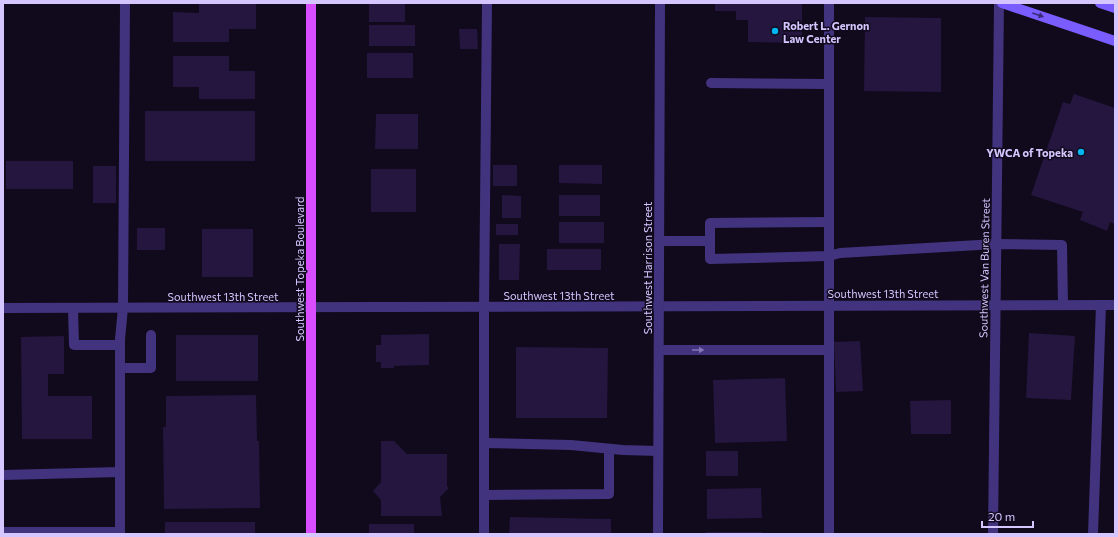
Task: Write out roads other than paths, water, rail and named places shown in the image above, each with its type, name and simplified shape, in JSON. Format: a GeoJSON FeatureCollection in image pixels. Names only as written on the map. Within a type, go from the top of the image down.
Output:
{"type":"FeatureCollection","features":[{"type":"Feature","properties":{"kind":"main road","name":"Southwest Topeka Boulevard"},"geometry":{"type":"LineString","coordinates":[[311,3],[311,534]]}},
{"type":"Feature","properties":{"kind":"main road"},"geometry":{"type":"LineString","coordinates":[[1000,3],[1115,41]]}},
{"type":"Feature","properties":{"kind":"main road"},"geometry":{"type":"LineString","coordinates":[[1100,3],[1115,8]]}},
{"type":"Feature","properties":{"kind":"street"},"geometry":{"type":"LineString","coordinates":[[3,532],[120,533],[120,345],[123,308],[125,3]]}},
{"type":"Feature","properties":{"kind":"street"},"geometry":{"type":"LineString","coordinates":[[484,534],[484,307],[487,3]]}},
{"type":"Feature","properties":{"kind":"street","name":"Southwest Harrison Street"},"geometry":{"type":"LineString","coordinates":[[658,534],[660,3]]}},
{"type":"Feature","properties":{"kind":"street"},"geometry":{"type":"LineString","coordinates":[[829,3],[829,534]]}},
{"type":"Feature","properties":{"kind":"street","name":"Southwest Van Buren Street"},"geometry":{"type":"LineString","coordinates":[[993,534],[1000,3]]}},
{"type":"Feature","properties":{"kind":"street"},"geometry":{"type":"LineString","coordinates":[[711,83],[829,84]]}},
{"type":"Feature","properties":{"kind":"street"},"geometry":{"type":"LineString","coordinates":[[829,222],[710,223],[710,258],[829,256],[840,253],[996,244],[1062,245],[1063,305]]}},
{"type":"Feature","properties":{"kind":"street"},"geometry":{"type":"LineString","coordinates":[[659,241],[710,241]]}},
{"type":"Feature","properties":{"kind":"street"},"geometry":{"type":"LineString","coordinates":[[1093,534],[1101,305]]}},
{"type":"Feature","properties":{"kind":"street","name":"Southwest 13th Street"},"geometry":{"type":"LineString","coordinates":[[3,308],[1115,305]]}},
{"type":"Feature","properties":{"kind":"street"},"geometry":{"type":"LineString","coordinates":[[73,308],[74,345],[120,345]]}},
{"type":"Feature","properties":{"kind":"street"},"geometry":{"type":"LineString","coordinates":[[120,368],[151,368],[151,335]]}},
{"type":"Feature","properties":{"kind":"street"},"geometry":{"type":"LineString","coordinates":[[659,350],[829,350]]}},
{"type":"Feature","properties":{"kind":"street"},"geometry":{"type":"LineString","coordinates":[[484,443],[571,445],[609,449],[658,451]]}},
{"type":"Feature","properties":{"kind":"street"},"geometry":{"type":"LineString","coordinates":[[484,495],[609,494],[609,449]]}},
{"type":"Feature","properties":{"kind":"street"},"geometry":{"type":"LineString","coordinates":[[3,475],[120,472]]}},
{"type":"Feature","properties":{"kind":"place","name":"Robert L. Gernon Law Center"},"geometry":{"type":"Point","coordinates":[775,31]}},
{"type":"Feature","properties":{"kind":"place","name":"YWCA of Topeka"},"geometry":{"type":"Point","coordinates":[1081,152]}}]}
